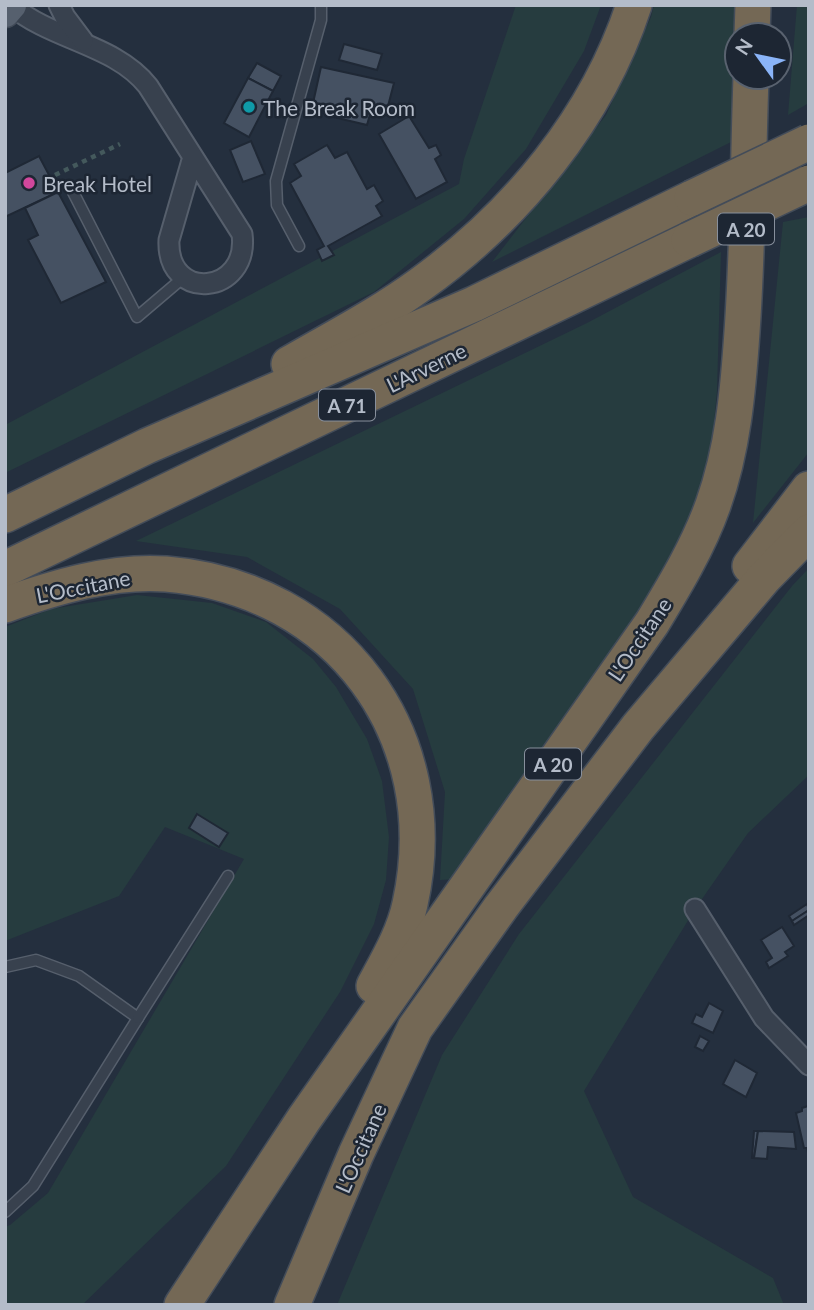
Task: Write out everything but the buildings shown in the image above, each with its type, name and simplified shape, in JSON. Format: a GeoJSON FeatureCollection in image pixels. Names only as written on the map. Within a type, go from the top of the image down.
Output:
{"type":"FeatureCollection","features":[{"type":"Feature","properties":{"kind":"highway"},"geometry":{"type":"LineString","coordinates":[[147,446],[379,311],[454,260],[488,230],[520,197],[572,130],[616,51],[634,5]]}},
{"type":"Feature","properties":{"kind":"highway","name":"L'Occitane"},"geometry":{"type":"LineString","coordinates":[[182,1305],[304,1119],[652,623],[701,535],[723,472],[735,414],[744,299],[751,91]]}},
{"type":"Feature","properties":{"kind":"highway","name":"L'Arverne"},"geometry":{"type":"LineString","coordinates":[[5,514],[147,446],[474,304],[809,142]]}},
{"type":"Feature","properties":{"kind":"highway","name":"L'Arverne"},"geometry":{"type":"LineString","coordinates":[[5,569],[809,183]]}},
{"type":"Feature","properties":{"kind":"highway","name":"L'Occitane"},"geometry":{"type":"LineString","coordinates":[[292,1305],[356,1154],[415,1028],[501,907],[638,727],[753,562],[809,489]]}},
{"type":"Feature","properties":{"kind":"highway","name":"L'Occitane"},"geometry":{"type":"LineString","coordinates":[[638,727],[764,578],[809,532]]}},
{"type":"Feature","properties":{"kind":"highway","name":"L'Occitane"},"geometry":{"type":"LineString","coordinates":[[5,605],[40,592],[80,582],[125,575],[164,574],[208,580],[248,591],[285,608],[323,633],[352,663],[380,699],[398,737],[410,775],[417,819],[416,862],[410,905],[396,946],[304,1119]]}},
{"type":"Feature","properties":{"kind":"main road"},"geometry":{"type":"LineString","coordinates":[[5,12],[11,5]]}},
{"type":"Feature","properties":{"kind":"street"},"geometry":{"type":"LineString","coordinates":[[11,5],[36,22],[136,71],[193,157],[240,229],[243,245],[234,270],[218,282],[200,285],[184,277],[170,259],[169,240],[193,157]]}},
{"type":"Feature","properties":{"kind":"street"},"geometry":{"type":"LineString","coordinates":[[59,5],[86,45]]}},
{"type":"Feature","properties":{"kind":"street"},"geometry":{"type":"LineString","coordinates":[[695,909],[764,1018],[809,1065]]}},
{"type":"Feature","properties":{"kind":"lane"},"geometry":{"type":"LineString","coordinates":[[299,246],[277,205],[276,181],[321,20],[321,5]]}},
{"type":"Feature","properties":{"kind":"lane"},"geometry":{"type":"LineString","coordinates":[[73,192],[137,317],[184,277]]}},
{"type":"Feature","properties":{"kind":"lane"},"geometry":{"type":"LineString","coordinates":[[5,1212],[33,1186],[228,876]]}},
{"type":"Feature","properties":{"kind":"lane"},"geometry":{"type":"LineString","coordinates":[[5,967],[36,960],[79,976],[138,1018]]}},
{"type":"Feature","properties":{"kind":"path"},"geometry":{"type":"LineString","coordinates":[[55,175],[120,144]]}},
{"type":"Feature","properties":{"kind":"green space"},"geometry":{"type":"Polygon","coordinates":[[[516,5],[601,5],[584,51],[526,149],[464,219],[374,292],[5,473],[5,425],[459,184],[464,159],[516,5]]]}},
{"type":"Feature","properties":{"kind":"green space"},"geometry":{"type":"Polygon","coordinates":[[[654,5],[740,5],[738,21],[723,21],[723,91],[736,91],[735,140],[492,262],[606,115],[654,5]]]}},
{"type":"Feature","properties":{"kind":"green space"},"geometry":{"type":"Polygon","coordinates":[[[797,5],[809,5],[809,103],[788,115],[790,91],[793,91],[797,5]]]}},
{"type":"Feature","properties":{"kind":"green space"},"geometry":{"type":"Polygon","coordinates":[[[809,217],[809,452],[753,523],[783,222],[809,217]]]}},
{"type":"Feature","properties":{"kind":"green space"},"geometry":{"type":"Polygon","coordinates":[[[721,252],[717,391],[709,477],[661,577],[455,879],[440,880],[445,792],[413,689],[340,609],[247,557],[136,541],[587,323],[721,252]]]}},
{"type":"Feature","properties":{"kind":"green space"},"geometry":{"type":"Polygon","coordinates":[[[809,568],[809,775],[748,833],[695,909],[584,1091],[633,1197],[773,1278],[784,1305],[337,1305],[442,1055],[519,934],[792,586],[809,568]]]}},
{"type":"Feature","properties":{"kind":"green space"},"geometry":{"type":"Polygon","coordinates":[[[137,595],[212,603],[266,622],[313,659],[336,687],[367,739],[382,781],[389,837],[386,880],[374,924],[340,992],[226,1166],[82,1305],[5,1305],[5,1227],[48,1193],[244,859],[165,827],[119,896],[5,941],[5,627],[51,609],[137,595]]]}},
{"type":"Feature","properties":{"kind":"place","name":"The Break Room"},"geometry":{"type":"Point","coordinates":[249,107]}},
{"type":"Feature","properties":{"kind":"place","name":"Break Hotel"},"geometry":{"type":"Point","coordinates":[29,183]}}]}
